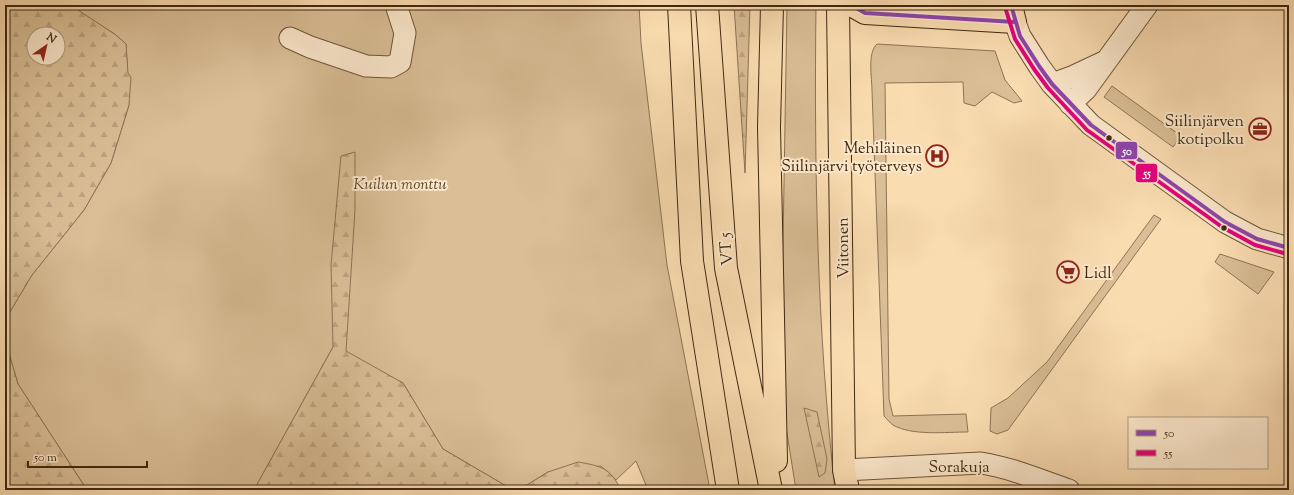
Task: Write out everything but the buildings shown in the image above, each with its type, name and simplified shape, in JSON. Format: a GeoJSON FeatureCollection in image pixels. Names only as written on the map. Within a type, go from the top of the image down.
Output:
{"type":"FeatureCollection","features":[{"type":"Feature","properties":{"kind":"main road","name":"VT 5"},"geometry":{"type":"LineString","coordinates":[[679,5],[692,261],[728,490]]}},
{"type":"Feature","properties":{"kind":"main road","name":"VT 5"},"geometry":{"type":"LineString","coordinates":[[707,5],[726,268],[771,490]]}},
{"type":"Feature","properties":{"kind":"main road"},"geometry":{"type":"LineString","coordinates":[[772,5],[770,127],[776,490]]}},
{"type":"Feature","properties":{"kind":"main road","name":"Viitonen"},"geometry":{"type":"LineString","coordinates":[[838,5],[846,480]]}},
{"type":"Feature","properties":{"kind":"main road"},"geometry":{"type":"LineString","coordinates":[[851,5],[865,13],[1013,14]]}},
{"type":"Feature","properties":{"kind":"street"},"geometry":{"type":"LineString","coordinates":[[290,38],[310,47],[366,66],[391,67],[400,62],[405,32],[396,5]]}},
{"type":"Feature","properties":{"kind":"street"},"geometry":{"type":"LineString","coordinates":[[1070,104],[1086,89],[1147,5]]}},
{"type":"Feature","properties":{"kind":"street"},"geometry":{"type":"LineString","coordinates":[[1013,14],[1020,36],[1039,66],[1052,84],[1091,125],[1225,222],[1257,240],[1289,248]]}},
{"type":"Feature","properties":{"kind":"street"},"geometry":{"type":"LineString","coordinates":[[1052,84],[1074,76],[1108,60]]}},
{"type":"Feature","properties":{"kind":"street","name":"Sorakuja"},"geometry":{"type":"LineString","coordinates":[[846,480],[982,463],[1000,466],[1069,490]]}},
{"type":"Feature","properties":{"kind":"green space"},"geometry":{"type":"Polygon","coordinates":[[[5,5],[74,5],[78,10],[116,35],[126,44],[128,73],[131,77],[129,105],[111,163],[84,210],[32,275],[5,320],[5,5]]]}},
{"type":"Feature","properties":{"kind":"green space","name":"Kuilun monttu"},"geometry":{"type":"Polygon","coordinates":[[[74,5],[639,5],[641,43],[667,265],[710,490],[648,490],[636,461],[616,480],[601,466],[548,472],[519,490],[513,490],[443,449],[403,383],[333,347],[254,490],[87,490],[18,384],[5,340],[5,320],[32,275],[84,210],[111,163],[129,105],[126,44],[116,35],[77,10],[74,5]]]}},
{"type":"Feature","properties":{"kind":"green space"},"geometry":{"type":"Polygon","coordinates":[[[734,5],[750,5],[745,173],[734,5]]]}},
{"type":"Feature","properties":{"kind":"green space"},"geometry":{"type":"Polygon","coordinates":[[[787,5],[816,5],[816,187],[818,248],[824,369],[835,490],[796,490],[786,427],[782,304],[787,5]]]}},
{"type":"Feature","properties":{"kind":"green space"},"geometry":{"type":"Polygon","coordinates":[[[877,44],[995,51],[1005,80],[1022,101],[1014,103],[992,92],[975,106],[964,103],[963,82],[885,83],[889,399],[893,416],[966,414],[968,432],[929,433],[910,431],[893,425],[884,416],[871,66],[872,53],[877,44]]]}},
{"type":"Feature","properties":{"kind":"green space"},"geometry":{"type":"Polygon","coordinates":[[[1112,86],[1181,136],[1173,147],[1104,97],[1112,86]]]}},
{"type":"Feature","properties":{"kind":"green space"},"geometry":{"type":"Polygon","coordinates":[[[355,152],[355,210],[346,351],[403,383],[443,449],[513,490],[254,490],[333,347],[331,265],[341,156],[355,152]]]}},
{"type":"Feature","properties":{"kind":"green space"},"geometry":{"type":"Polygon","coordinates":[[[1154,215],[1161,219],[1008,430],[997,434],[990,431],[991,408],[1008,398],[1047,362],[1154,215]]]}},
{"type":"Feature","properties":{"kind":"green space"},"geometry":{"type":"Polygon","coordinates":[[[1220,254],[1274,272],[1258,294],[1215,262],[1220,254]]]}},
{"type":"Feature","properties":{"kind":"green space"},"geometry":{"type":"Polygon","coordinates":[[[5,340],[18,384],[87,490],[5,490],[5,340]]]}},
{"type":"Feature","properties":{"kind":"green space"},"geometry":{"type":"Polygon","coordinates":[[[804,408],[817,412],[827,459],[825,473],[819,477],[804,408]]]}},
{"type":"Feature","properties":{"kind":"green space"},"geometry":{"type":"Polygon","coordinates":[[[578,462],[604,469],[613,476],[621,490],[519,490],[548,472],[578,462]]]}},
{"type":"Feature","properties":{"kind":"transit line","name":"50"},"geometry":{"type":"LineString","coordinates":[[851,5],[865,13],[1015,22]]}},
{"type":"Feature","properties":{"kind":"transit line","name":"50"},"geometry":{"type":"LineString","coordinates":[[1011,5],[1020,36],[1039,66],[1052,84],[1091,125],[1225,222],[1257,239],[1289,248]]}},
{"type":"Feature","properties":{"kind":"transit line","name":"55"},"geometry":{"type":"LineString","coordinates":[[1005,7],[1015,39],[1034,69],[1048,88],[1087,130],[1222,227],[1255,245],[1287,254]]}},
{"type":"Feature","properties":{"kind":"place","name":"Siilinjärven kotipolku"},"geometry":{"type":"Point","coordinates":[1260,129]}},
{"type":"Feature","properties":{"kind":"place","name":"Mehiläinen Siilinjärvi työterveys"},"geometry":{"type":"Point","coordinates":[937,156]}},
{"type":"Feature","properties":{"kind":"place","name":"Lidl"},"geometry":{"type":"Point","coordinates":[1068,272]}}]}
